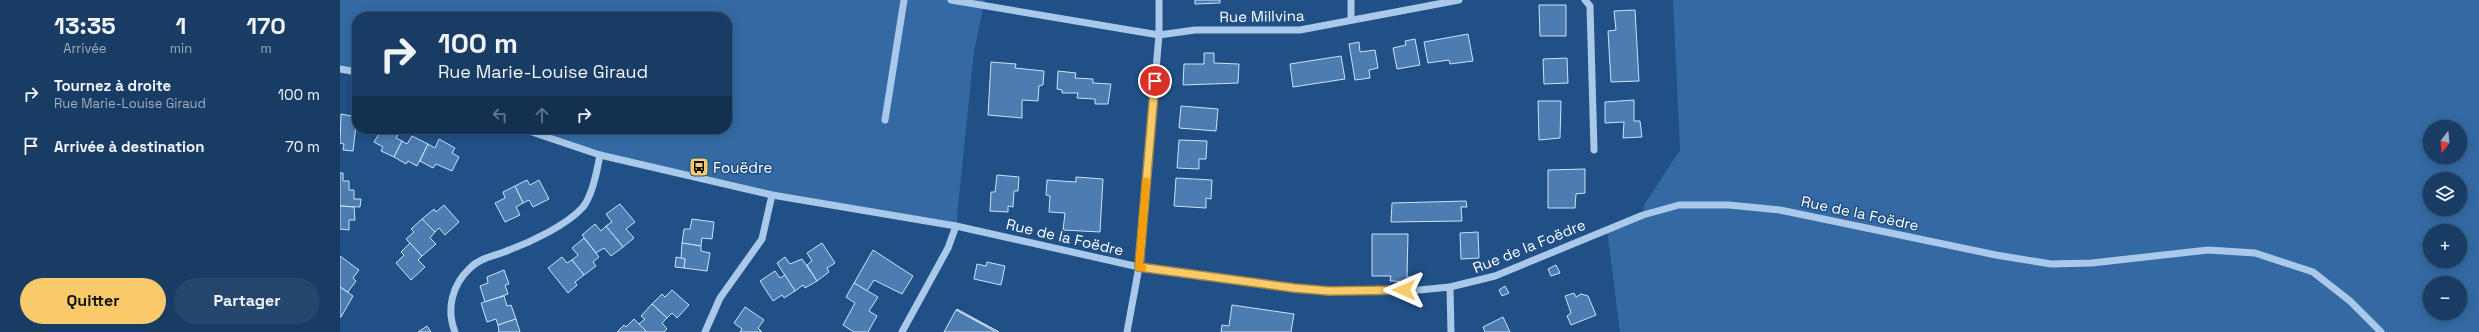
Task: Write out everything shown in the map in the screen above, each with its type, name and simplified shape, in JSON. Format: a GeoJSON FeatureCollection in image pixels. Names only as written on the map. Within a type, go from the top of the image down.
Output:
{"type":"FeatureCollection","features":[{"type":"Feature","properties":{"kind":"street"},"geometry":{"type":"LineString","coordinates":[[885,120],[904,0]]}},
{"type":"Feature","properties":{"kind":"street","name":"Rue Millvina"},"geometry":{"type":"LineString","coordinates":[[951,0],[1159,35],[1195,30],[1300,30],[1459,0]]}},
{"type":"Feature","properties":{"kind":"street"},"geometry":{"type":"LineString","coordinates":[[1127,332],[1139,267],[1159,35],[1159,0]]}},
{"type":"Feature","properties":{"kind":"street"},"geometry":{"type":"LineString","coordinates":[[1351,0],[1351,20]]}},
{"type":"Feature","properties":{"kind":"street"},"geometry":{"type":"LineString","coordinates":[[1585,0],[1590,6],[1594,150]]}},
{"type":"Feature","properties":{"kind":"street"},"geometry":{"type":"LineString","coordinates":[[340,69],[352,71]]}},
{"type":"Feature","properties":{"kind":"street","name":"Rue de la Foëdre"},"geometry":{"type":"LineString","coordinates":[[538,134],[600,155],[772,194],[956,226],[1139,267],[1329,291],[1419,290],[1450,288],[1495,276],[1643,215],[1679,205],[1729,205],[1780,210],[1996,255],[2051,264],[2092,262],[2208,250],[2255,253],[2313,272],[2350,301],[2381,332]]}},
{"type":"Feature","properties":{"kind":"street"},"geometry":{"type":"LineString","coordinates":[[455,332],[450,313],[452,296],[456,286],[470,267],[486,258],[536,239],[564,222],[583,206],[591,189],[600,155]]}},
{"type":"Feature","properties":{"kind":"street"},"geometry":{"type":"LineString","coordinates":[[705,332],[720,298],[762,239],[772,194]]}},
{"type":"Feature","properties":{"kind":"street"},"geometry":{"type":"LineString","coordinates":[[902,332],[948,248],[956,226]]}},
{"type":"Feature","properties":{"kind":"street"},"geometry":{"type":"LineString","coordinates":[[1450,288],[1450,332]]}},
{"type":"Feature","properties":{"kind":"shaded area"},"geometry":{"type":"Polygon","coordinates":[[[340,0],[985,0],[974,51],[956,226],[772,195],[600,155],[538,134],[732,134],[732,12],[352,12],[352,71],[340,69],[340,0]]]}},
{"type":"Feature","properties":{"kind":"shaded area"},"geometry":{"type":"Polygon","coordinates":[[[1673,0],[2479,0],[2479,332],[1620,332],[1607,229],[1643,215],[1644,205],[1680,150],[1673,0]]]}},
{"type":"Feature","properties":{"kind":"building"},"geometry":{"type":"Polygon","coordinates":[[[1195,0],[1220,0],[1220,3],[1195,4],[1195,0]]]}},
{"type":"Feature","properties":{"kind":"building"},"geometry":{"type":"Polygon","coordinates":[[[1539,5],[1566,5],[1566,36],[1540,36],[1539,5]]]}},
{"type":"Feature","properties":{"kind":"building"},"geometry":{"type":"Polygon","coordinates":[[[1635,10],[1639,81],[1611,82],[1608,31],[1616,30],[1614,11],[1635,10]]]}},
{"type":"Feature","properties":{"kind":"building"},"geometry":{"type":"Polygon","coordinates":[[[1468,34],[1473,61],[1450,64],[1449,60],[1428,63],[1424,42],[1468,34]]]}},
{"type":"Feature","properties":{"kind":"building"},"geometry":{"type":"Polygon","coordinates":[[[1415,39],[1420,65],[1397,69],[1393,48],[1406,45],[1405,41],[1415,39]]]}},
{"type":"Feature","properties":{"kind":"building"},"geometry":{"type":"Polygon","coordinates":[[[1359,42],[1360,52],[1375,50],[1378,68],[1369,70],[1370,78],[1355,80],[1349,44],[1359,42]]]}},
{"type":"Feature","properties":{"kind":"building"},"geometry":{"type":"Polygon","coordinates":[[[1204,53],[1214,53],[1214,63],[1239,64],[1238,83],[1183,85],[1184,64],[1204,64],[1204,53]]]}},
{"type":"Feature","properties":{"kind":"building"},"geometry":{"type":"Polygon","coordinates":[[[1341,56],[1345,79],[1293,87],[1290,64],[1341,56]]]}},
{"type":"Feature","properties":{"kind":"building"},"geometry":{"type":"Polygon","coordinates":[[[1567,58],[1568,83],[1544,84],[1543,59],[1567,58]]]}},
{"type":"Feature","properties":{"kind":"building"},"geometry":{"type":"Polygon","coordinates":[[[991,62],[1016,64],[1015,68],[1044,71],[1043,85],[1039,86],[1038,101],[1022,100],[1022,118],[988,115],[991,62]]]}},
{"type":"Feature","properties":{"kind":"building"},"geometry":{"type":"Polygon","coordinates":[[[1058,71],[1076,73],[1075,78],[1093,79],[1093,83],[1111,84],[1108,104],[1095,104],[1095,99],[1077,98],[1078,93],[1062,93],[1062,90],[1057,89],[1058,71]]]}},
{"type":"Feature","properties":{"kind":"building"},"geometry":{"type":"Polygon","coordinates":[[[1634,100],[1634,121],[1640,121],[1642,137],[1623,138],[1624,122],[1605,123],[1605,102],[1634,100]]]}},
{"type":"Feature","properties":{"kind":"building"},"geometry":{"type":"Polygon","coordinates":[[[1538,101],[1561,101],[1560,138],[1539,140],[1538,101]]]}},
{"type":"Feature","properties":{"kind":"building"},"geometry":{"type":"Polygon","coordinates":[[[1181,106],[1218,109],[1216,131],[1179,128],[1181,106]]]}},
{"type":"Feature","properties":{"kind":"building"},"geometry":{"type":"Polygon","coordinates":[[[341,114],[352,116],[352,134],[355,134],[353,151],[343,150],[344,144],[340,143],[341,114]]]}},
{"type":"Feature","properties":{"kind":"building"},"geometry":{"type":"Polygon","coordinates":[[[379,134],[398,134],[396,138],[402,141],[394,157],[381,151],[383,147],[374,142],[379,134]]]}},
{"type":"Feature","properties":{"kind":"building"},"geometry":{"type":"Polygon","coordinates":[[[412,136],[428,144],[417,166],[408,161],[406,164],[394,157],[402,141],[407,144],[412,136]]]}},
{"type":"Feature","properties":{"kind":"building"},"geometry":{"type":"Polygon","coordinates":[[[439,139],[455,148],[452,153],[459,157],[452,171],[436,164],[433,168],[420,161],[428,144],[435,148],[439,139]]]}},
{"type":"Feature","properties":{"kind":"building"},"geometry":{"type":"Polygon","coordinates":[[[1179,140],[1207,141],[1206,159],[1199,159],[1199,169],[1177,168],[1179,140]]]}},
{"type":"Feature","properties":{"kind":"building"},"geometry":{"type":"Polygon","coordinates":[[[1585,169],[1585,193],[1576,194],[1575,208],[1548,208],[1548,170],[1585,169]]]}},
{"type":"Feature","properties":{"kind":"building"},"geometry":{"type":"Polygon","coordinates":[[[340,173],[343,173],[343,181],[349,181],[349,190],[354,190],[354,199],[361,199],[360,207],[340,206],[340,173]]]}},
{"type":"Feature","properties":{"kind":"building"},"geometry":{"type":"Polygon","coordinates":[[[997,175],[1019,177],[1018,191],[1014,191],[1013,207],[1008,206],[1008,212],[990,211],[991,192],[995,192],[997,175]]]}},
{"type":"Feature","properties":{"kind":"building"},"geometry":{"type":"Polygon","coordinates":[[[1076,177],[1103,179],[1100,232],[1063,230],[1065,213],[1049,212],[1050,196],[1046,195],[1047,180],[1076,182],[1076,177]]]}},
{"type":"Feature","properties":{"kind":"building"},"geometry":{"type":"Polygon","coordinates":[[[1176,178],[1212,180],[1211,199],[1206,198],[1206,208],[1174,206],[1176,178]]]}},
{"type":"Feature","properties":{"kind":"building"},"geometry":{"type":"Polygon","coordinates":[[[527,180],[530,185],[539,180],[549,199],[533,207],[529,200],[523,203],[515,186],[527,180]]]}},
{"type":"Feature","properties":{"kind":"building"},"geometry":{"type":"Polygon","coordinates":[[[515,186],[523,203],[516,207],[520,215],[505,222],[495,203],[505,198],[503,192],[515,186]]]}},
{"type":"Feature","properties":{"kind":"building"},"geometry":{"type":"Polygon","coordinates":[[[1466,201],[1467,207],[1461,207],[1462,221],[1391,222],[1392,203],[1466,201]]]}},
{"type":"Feature","properties":{"kind":"building"},"geometry":{"type":"Polygon","coordinates":[[[620,204],[635,222],[626,229],[634,238],[623,247],[606,226],[612,222],[606,214],[620,204]]]}},
{"type":"Feature","properties":{"kind":"building"},"geometry":{"type":"Polygon","coordinates":[[[444,205],[459,222],[445,235],[439,228],[435,232],[422,219],[434,209],[436,212],[444,205]]]}},
{"type":"Feature","properties":{"kind":"building"},"geometry":{"type":"Polygon","coordinates":[[[340,206],[354,207],[355,220],[349,220],[349,230],[340,229],[340,206]]]}},
{"type":"Feature","properties":{"kind":"building"},"geometry":{"type":"Polygon","coordinates":[[[422,219],[435,232],[430,238],[436,244],[422,256],[406,239],[414,232],[411,229],[422,219]]]}},
{"type":"Feature","properties":{"kind":"building"},"geometry":{"type":"Polygon","coordinates":[[[692,219],[714,222],[712,239],[702,238],[701,246],[682,243],[684,229],[690,229],[692,219]]]}},
{"type":"Feature","properties":{"kind":"building"},"geometry":{"type":"Polygon","coordinates":[[[595,224],[601,231],[606,226],[623,247],[611,256],[604,248],[596,253],[582,235],[595,224]]]}},
{"type":"Feature","properties":{"kind":"building"},"geometry":{"type":"Polygon","coordinates":[[[1478,232],[1479,258],[1461,259],[1460,233],[1478,232]]]}},
{"type":"Feature","properties":{"kind":"building"},"geometry":{"type":"Polygon","coordinates":[[[1372,234],[1408,234],[1407,277],[1413,277],[1413,282],[1390,281],[1391,276],[1372,276],[1372,234]]]}},
{"type":"Feature","properties":{"kind":"building"},"geometry":{"type":"Polygon","coordinates":[[[584,238],[599,257],[593,262],[596,266],[584,275],[572,260],[578,255],[572,248],[584,238]]]}},
{"type":"Feature","properties":{"kind":"building"},"geometry":{"type":"Polygon","coordinates":[[[410,243],[422,256],[418,260],[425,267],[411,280],[396,263],[404,255],[401,252],[410,243]]]}},
{"type":"Feature","properties":{"kind":"building"},"geometry":{"type":"Polygon","coordinates":[[[682,243],[701,246],[701,251],[710,253],[707,271],[684,268],[685,259],[681,258],[682,243]]]}},
{"type":"Feature","properties":{"kind":"building"},"geometry":{"type":"Polygon","coordinates":[[[822,243],[835,263],[827,268],[829,272],[817,281],[807,265],[812,261],[807,253],[822,243]]]}},
{"type":"Feature","properties":{"kind":"building"},"geometry":{"type":"Polygon","coordinates":[[[873,250],[913,276],[902,294],[874,280],[867,291],[854,283],[873,250]]]}},
{"type":"Feature","properties":{"kind":"building"},"geometry":{"type":"Polygon","coordinates":[[[340,256],[359,270],[353,278],[356,281],[348,292],[340,287],[340,256]]]}},
{"type":"Feature","properties":{"kind":"building"},"geometry":{"type":"Polygon","coordinates":[[[562,257],[567,263],[572,260],[584,275],[575,282],[577,285],[568,293],[548,268],[562,257]]]}},
{"type":"Feature","properties":{"kind":"building"},"geometry":{"type":"Polygon","coordinates":[[[676,257],[685,259],[684,268],[675,267],[676,257]]]}},
{"type":"Feature","properties":{"kind":"building"},"geometry":{"type":"Polygon","coordinates":[[[785,257],[790,264],[802,259],[817,281],[805,288],[803,285],[795,291],[777,263],[785,257]]]}},
{"type":"Feature","properties":{"kind":"building"},"geometry":{"type":"Polygon","coordinates":[[[987,262],[1005,266],[1001,285],[974,279],[977,264],[986,266],[987,262]]]}},
{"type":"Feature","properties":{"kind":"building"},"geometry":{"type":"Polygon","coordinates":[[[1556,265],[1560,273],[1551,276],[1548,269],[1556,265]]]}},
{"type":"Feature","properties":{"kind":"building"},"geometry":{"type":"Polygon","coordinates":[[[504,270],[509,284],[505,285],[508,294],[485,302],[480,286],[488,283],[487,277],[504,270]]]}},
{"type":"Feature","properties":{"kind":"building"},"geometry":{"type":"Polygon","coordinates":[[[775,271],[780,278],[785,275],[795,291],[784,298],[782,295],[773,301],[760,281],[775,271]]]}},
{"type":"Feature","properties":{"kind":"building"},"geometry":{"type":"Polygon","coordinates":[[[854,283],[878,297],[869,311],[877,316],[868,332],[854,332],[843,325],[855,303],[846,297],[854,283]]]}},
{"type":"Feature","properties":{"kind":"building"},"geometry":{"type":"Polygon","coordinates":[[[1505,286],[1509,293],[1502,296],[1499,290],[1505,286]]]}},
{"type":"Feature","properties":{"kind":"building"},"geometry":{"type":"Polygon","coordinates":[[[340,287],[353,296],[341,317],[340,317],[340,287]]]}},
{"type":"Feature","properties":{"kind":"building"},"geometry":{"type":"Polygon","coordinates":[[[672,290],[689,305],[677,318],[672,313],[667,318],[652,304],[662,294],[665,297],[672,290]]]}},
{"type":"Feature","properties":{"kind":"building"},"geometry":{"type":"Polygon","coordinates":[[[1574,293],[1576,297],[1581,294],[1588,296],[1596,315],[1571,325],[1567,316],[1571,313],[1565,296],[1574,293]]]}},
{"type":"Feature","properties":{"kind":"building"},"geometry":{"type":"Polygon","coordinates":[[[504,296],[507,306],[511,305],[516,319],[498,325],[496,319],[487,322],[481,303],[504,296]]]}},
{"type":"Feature","properties":{"kind":"building"},"geometry":{"type":"Polygon","coordinates":[[[652,304],[667,318],[662,323],[667,329],[664,332],[647,332],[639,324],[645,319],[641,316],[652,304]]]}},
{"type":"Feature","properties":{"kind":"building"},"geometry":{"type":"Polygon","coordinates":[[[1232,305],[1294,314],[1291,332],[1221,332],[1222,325],[1229,326],[1232,305]]]}},
{"type":"Feature","properties":{"kind":"building"},"geometry":{"type":"Polygon","coordinates":[[[745,307],[764,320],[758,328],[762,332],[740,332],[742,329],[734,323],[745,307]]]}},
{"type":"Feature","properties":{"kind":"building"},"geometry":{"type":"Polygon","coordinates":[[[957,309],[999,332],[956,310],[957,309]]]}},
{"type":"Feature","properties":{"kind":"building"},"geometry":{"type":"Polygon","coordinates":[[[956,310],[996,332],[944,332],[956,310]]]}},
{"type":"Feature","properties":{"kind":"building"},"geometry":{"type":"Polygon","coordinates":[[[1503,317],[1510,332],[1485,332],[1483,327],[1503,317]]]}},
{"type":"Feature","properties":{"kind":"building"},"geometry":{"type":"Polygon","coordinates":[[[516,319],[520,332],[499,332],[498,325],[516,319]]]}},
{"type":"Feature","properties":{"kind":"building"},"geometry":{"type":"Polygon","coordinates":[[[634,319],[647,332],[617,332],[624,325],[626,327],[634,319]]]}},
{"type":"Feature","properties":{"kind":"building"},"geometry":{"type":"Polygon","coordinates":[[[427,326],[431,332],[418,332],[427,326]]]}},
{"type":"Feature","properties":{"kind":"slow traffic"},"geometry":{"type":"LineString","coordinates":[[1143,268],[1139,267],[1146,181]]}},
{"type":"Feature","properties":{"kind":"place","name":"Fouëdre"},"geometry":{"type":"Point","coordinates":[699,167]}},
{"type":"Feature","properties":{"kind":"route"},"geometry":{"type":"LineString","coordinates":[[1155,81],[1139,267],[1294,288],[1329,291],[1404,290]]}}]}
